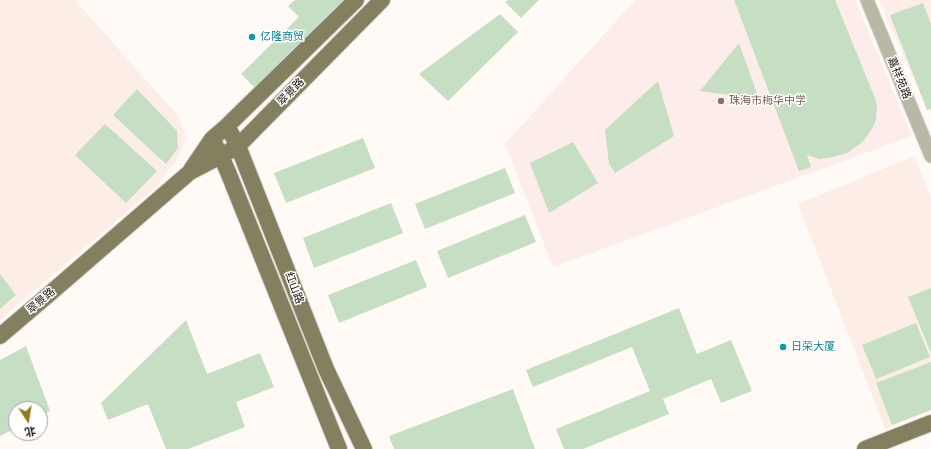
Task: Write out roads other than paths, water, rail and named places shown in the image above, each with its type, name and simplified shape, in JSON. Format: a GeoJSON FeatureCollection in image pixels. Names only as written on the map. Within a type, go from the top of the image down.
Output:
{"type":"FeatureCollection","features":[{"type":"Feature","properties":{"kind":"main road","name":"翠景路"},"geometry":{"type":"LineString","coordinates":[[190,172],[212,139],[356,0]]}},
{"type":"Feature","properties":{"kind":"main road","name":"翠景路"},"geometry":{"type":"LineString","coordinates":[[0,336],[190,172],[238,146],[382,0]]}},
{"type":"Feature","properties":{"kind":"main road","name":"红山路"},"geometry":{"type":"LineString","coordinates":[[227,126],[238,146],[326,369],[364,449]]}},
{"type":"Feature","properties":{"kind":"main road","name":"红山路"},"geometry":{"type":"LineString","coordinates":[[212,139],[221,156],[339,449]]}},
{"type":"Feature","properties":{"kind":"main road"},"geometry":{"type":"LineString","coordinates":[[865,449],[931,423]]}},
{"type":"Feature","properties":{"kind":"street","name":"嘉祥苑路"},"geometry":{"type":"LineString","coordinates":[[867,0],[931,156]]}},
{"type":"Feature","properties":{"kind":"place","name":"亿隆商贸"},"geometry":{"type":"Point","coordinates":[252,37]}},
{"type":"Feature","properties":{"kind":"place","name":"珠海市梅华中学"},"geometry":{"type":"Point","coordinates":[721,101]}},
{"type":"Feature","properties":{"kind":"place","name":"日荣大厦"},"geometry":{"type":"Point","coordinates":[783,347]}}]}
